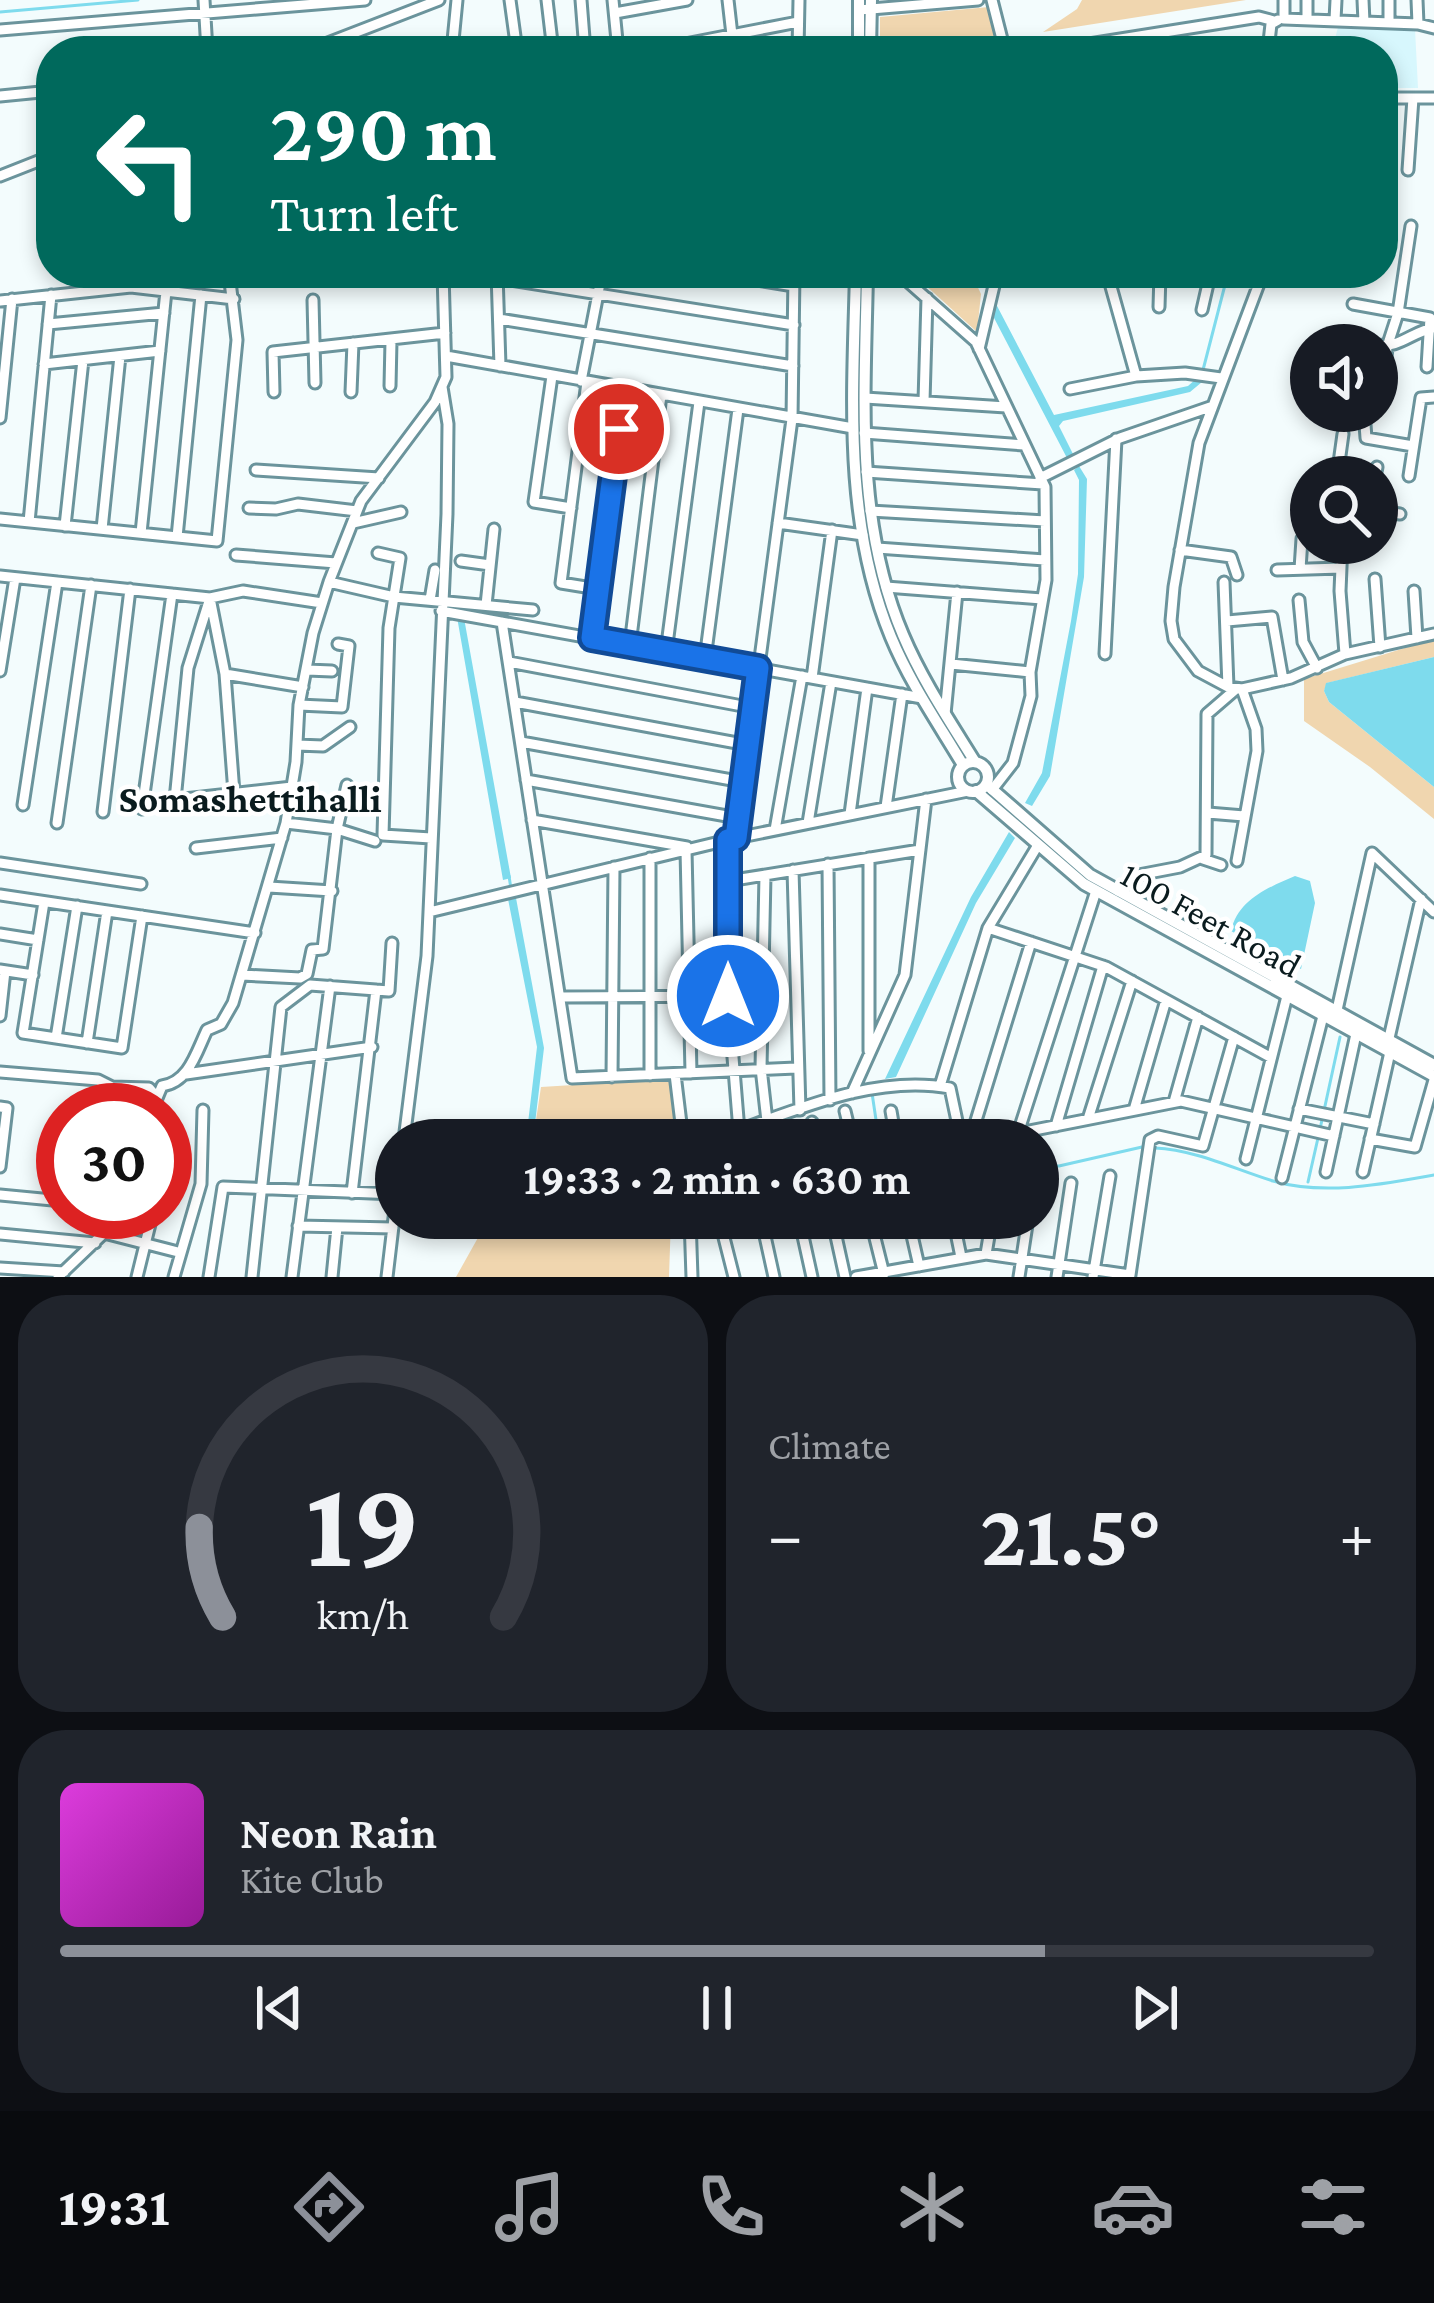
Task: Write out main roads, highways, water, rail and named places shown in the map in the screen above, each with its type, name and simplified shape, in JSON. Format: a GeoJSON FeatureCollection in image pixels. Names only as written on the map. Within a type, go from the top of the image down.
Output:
{"type":"FeatureCollection","features":[{"type":"Feature","properties":{"kind":"main road"},"geometry":{"type":"LineString","coordinates":[[861,36],[865,5]]}},
{"type":"Feature","properties":{"kind":"main road"},"geometry":{"type":"LineString","coordinates":[[865,5],[868,36]]}},
{"type":"Feature","properties":{"kind":"main road","name":"100 Feet Road"},"geometry":{"type":"LineString","coordinates":[[856,288],[856,499],[875,592],[890,636],[922,698],[969,764],[986,768],[980,789]]}},
{"type":"Feature","properties":{"kind":"main road","name":"100 Feet Road"},"geometry":{"type":"LineString","coordinates":[[867,288],[865,398],[858,431],[877,548],[886,587],[921,675],[969,764]]}},
{"type":"Feature","properties":{"kind":"main road","name":"100 Feet Road"},"geometry":{"type":"LineString","coordinates":[[969,764],[958,778],[1012,815],[1096,891],[1356,1034],[1434,1065]]}},
{"type":"Feature","properties":{"kind":"main road","name":"100 Feet Road"},"geometry":{"type":"LineString","coordinates":[[1041,841],[1118,891],[1337,1010],[1434,1078]]}},
{"type":"Feature","properties":{"kind":"water"},"geometry":{"type":"Polygon","coordinates":[[[996,304],[1054,415],[1188,386],[1197,378],[1202,382],[1190,392],[1063,421],[1059,426],[1073,454],[1067,458],[993,316],[996,304]]]}},
{"type":"Feature","properties":{"kind":"water"},"geometry":{"type":"Polygon","coordinates":[[[1079,466],[1087,479],[1084,577],[1050,776],[1032,806],[1025,803],[1042,773],[1078,574],[1079,480],[1074,470],[1079,466]]]}},
{"type":"Feature","properties":{"kind":"water"},"geometry":{"type":"Polygon","coordinates":[[[457,617],[464,618],[511,878],[503,880],[457,617]]]}},
{"type":"Feature","properties":{"kind":"water"},"geometry":{"type":"Polygon","coordinates":[[[1434,657],[1434,787],[1329,702],[1324,691],[1326,683],[1434,657]]]}},
{"type":"Feature","properties":{"kind":"water"},"geometry":{"type":"Polygon","coordinates":[[[1009,832],[1015,838],[976,903],[896,1077],[885,1079],[971,897],[1009,832]]]}},
{"type":"Feature","properties":{"kind":"water"},"geometry":{"type":"Polygon","coordinates":[[[1295,876],[1310,881],[1315,903],[1301,969],[1231,931],[1247,903],[1295,876]]]}},
{"type":"Feature","properties":{"kind":"water"},"geometry":{"type":"Polygon","coordinates":[[[516,898],[544,1048],[536,1119],[528,1119],[537,1047],[508,899],[516,898]]]}},
{"type":"Feature","properties":{"kind":"waterway"},"geometry":{"type":"LineString","coordinates":[[0,12],[138,0]]}},
{"type":"Feature","properties":{"kind":"waterway"},"geometry":{"type":"LineString","coordinates":[[1203,370],[1224,288]]}},
{"type":"Feature","properties":{"kind":"waterway"},"geometry":{"type":"LineString","coordinates":[[509,876],[513,902]]}},
{"type":"Feature","properties":{"kind":"waterway"},"geometry":{"type":"LineString","coordinates":[[1320,1129],[1340,1037]]}},
{"type":"Feature","properties":{"kind":"waterway"},"geometry":{"type":"LineString","coordinates":[[872,1093],[876,1119]]}},
{"type":"Feature","properties":{"kind":"waterway"},"geometry":{"type":"LineString","coordinates":[[1308,1182],[1318,1138]]}},
{"type":"Feature","properties":{"kind":"waterway"},"geometry":{"type":"LineString","coordinates":[[1059,1166],[1142,1147]]}},
{"type":"Feature","properties":{"kind":"waterway"},"geometry":{"type":"LineString","coordinates":[[1155,1148],[1313,1188],[1434,1175]]}},
{"type":"Feature","properties":{"kind":"district","name":"Somashettihalli"},"geometry":{"type":"Point","coordinates":[250,798]}}]}
